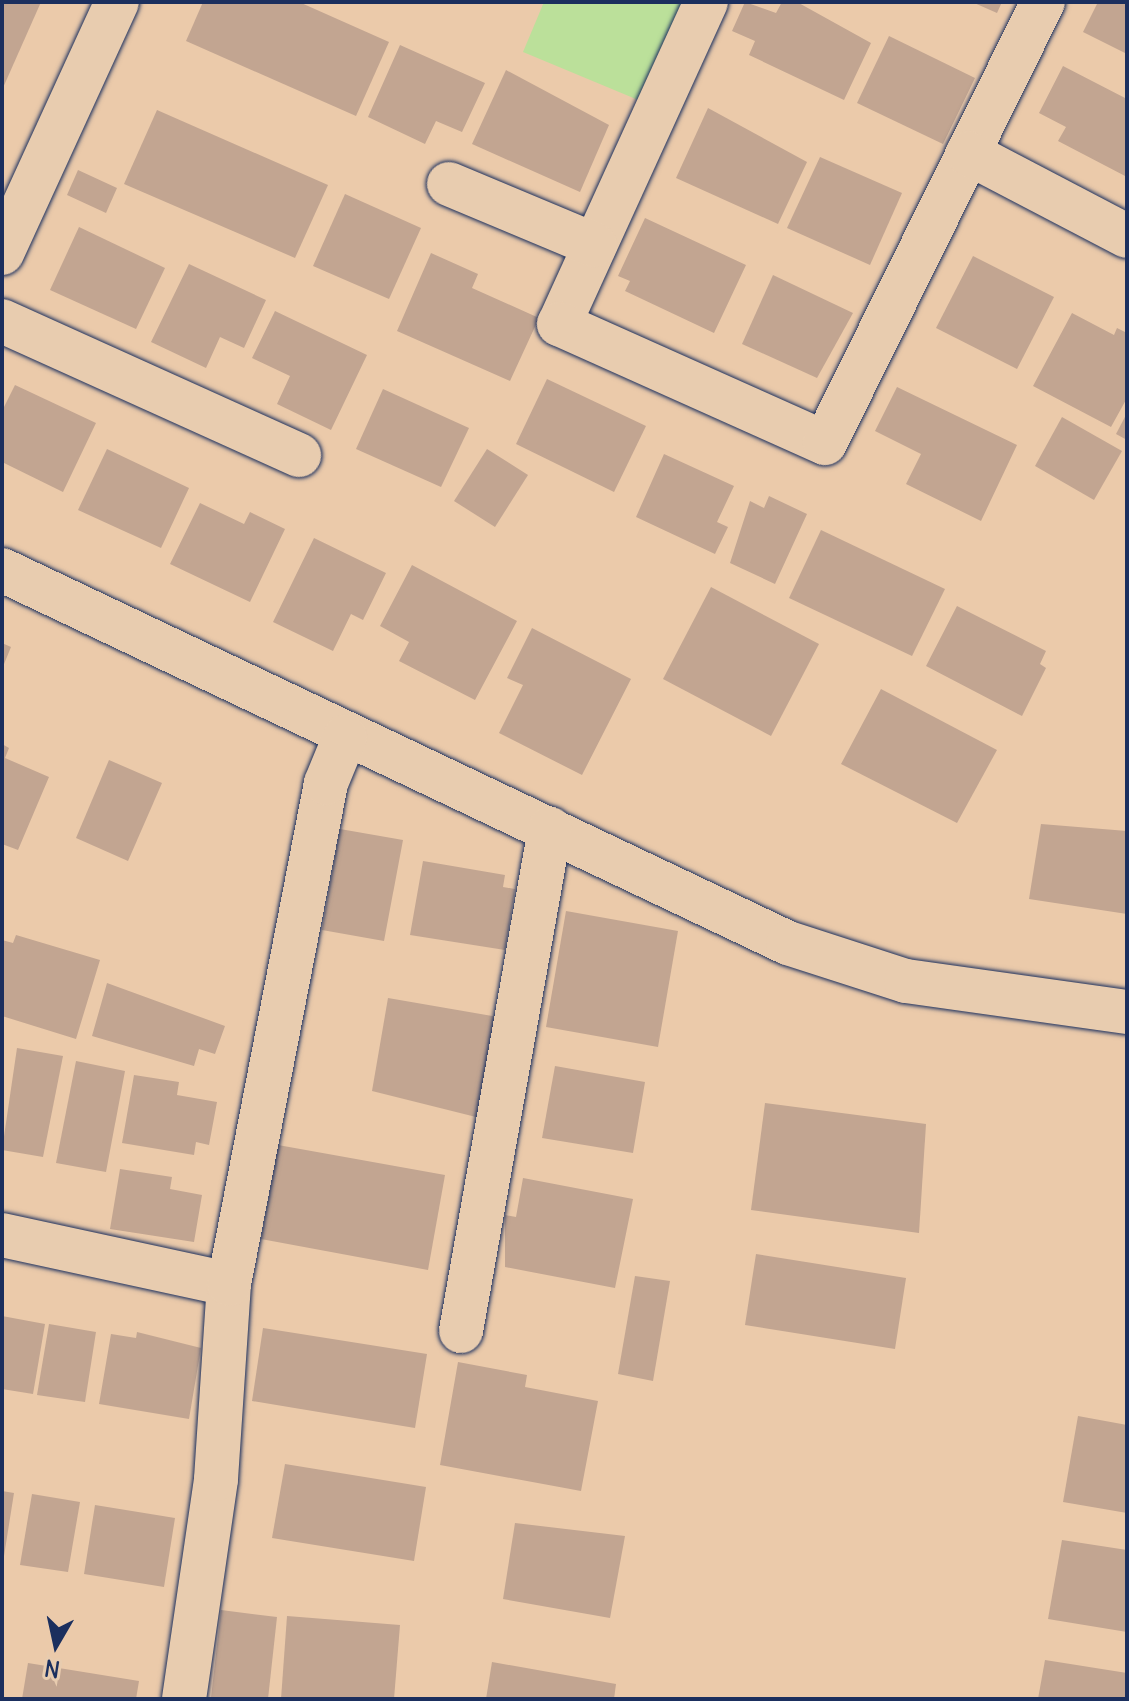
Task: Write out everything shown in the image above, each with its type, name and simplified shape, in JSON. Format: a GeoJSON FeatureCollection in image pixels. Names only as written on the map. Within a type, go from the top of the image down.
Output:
{"type":"FeatureCollection","features":[{"type":"Feature","properties":{"kind":"street"},"geometry":{"type":"LineString","coordinates":[[2,253],[117,2]]}},
{"type":"Feature","properties":{"kind":"street"},"geometry":{"type":"LineString","coordinates":[[706,2],[559,324],[825,443],[1043,2]]}},
{"type":"Feature","properties":{"kind":"street"},"geometry":{"type":"LineString","coordinates":[[968,153],[1127,236]]}},
{"type":"Feature","properties":{"kind":"street"},"geometry":{"type":"LineString","coordinates":[[449,184],[595,245]]}},
{"type":"Feature","properties":{"kind":"street"},"geometry":{"type":"LineString","coordinates":[[2,321],[299,455]]}},
{"type":"Feature","properties":{"kind":"street"},"geometry":{"type":"LineString","coordinates":[[2,570],[345,737],[803,948],[906,981],[1127,1012]]}},
{"type":"Feature","properties":{"kind":"street"},"geometry":{"type":"LineString","coordinates":[[184,1699],[216,1479],[229,1284],[326,783],[345,737]]}},
{"type":"Feature","properties":{"kind":"street"},"geometry":{"type":"LineString","coordinates":[[461,1331],[550,829]]}},
{"type":"Feature","properties":{"kind":"street"},"geometry":{"type":"LineString","coordinates":[[2,1235],[229,1284]]}},
{"type":"Feature","properties":{"kind":"green space"},"geometry":{"type":"Polygon","coordinates":[[[544,2],[685,2],[643,102],[523,52],[544,2]]]}},
{"type":"Feature","properties":{"kind":"building"},"geometry":{"type":"Polygon","coordinates":[[[2,2],[41,2],[2,90],[2,2]]]}},
{"type":"Feature","properties":{"kind":"building"},"geometry":{"type":"Polygon","coordinates":[[[203,2],[299,2],[389,42],[356,116],[186,41],[203,2]]]}},
{"type":"Feature","properties":{"kind":"building"},"geometry":{"type":"Polygon","coordinates":[[[745,2],[776,13],[782,2],[797,2],[871,43],[844,100],[749,55],[755,41],[732,31],[745,2]]]}},
{"type":"Feature","properties":{"kind":"building"},"geometry":{"type":"Polygon","coordinates":[[[972,2],[1002,2],[997,13],[972,2]]]}},
{"type":"Feature","properties":{"kind":"building"},"geometry":{"type":"Polygon","coordinates":[[[1098,2],[1127,2],[1127,54],[1083,32],[1098,2]]]}},
{"type":"Feature","properties":{"kind":"building"},"geometry":{"type":"Polygon","coordinates":[[[889,36],[975,78],[943,144],[857,103],[889,36]]]}},
{"type":"Feature","properties":{"kind":"building"},"geometry":{"type":"Polygon","coordinates":[[[400,45],[485,83],[462,132],[436,121],[425,144],[368,117],[400,45]]]}},
{"type":"Feature","properties":{"kind":"building"},"geometry":{"type":"Polygon","coordinates":[[[1063,66],[1127,99],[1127,177],[1058,141],[1066,127],[1039,113],[1063,66]]]}},
{"type":"Feature","properties":{"kind":"building"},"geometry":{"type":"Polygon","coordinates":[[[506,70],[609,125],[580,192],[472,144],[506,70]]]}},
{"type":"Feature","properties":{"kind":"building"},"geometry":{"type":"Polygon","coordinates":[[[708,108],[807,162],[778,224],[676,178],[708,108]]]}},
{"type":"Feature","properties":{"kind":"building"},"geometry":{"type":"Polygon","coordinates":[[[157,110],[328,185],[295,258],[124,184],[157,110]]]}},
{"type":"Feature","properties":{"kind":"building"},"geometry":{"type":"Polygon","coordinates":[[[820,157],[902,193],[870,265],[787,228],[820,157]]]}},
{"type":"Feature","properties":{"kind":"building"},"geometry":{"type":"Polygon","coordinates":[[[78,170],[117,188],[106,213],[67,195],[78,170]]]}},
{"type":"Feature","properties":{"kind":"building"},"geometry":{"type":"Polygon","coordinates":[[[345,194],[421,228],[389,299],[313,266],[345,194]]]}},
{"type":"Feature","properties":{"kind":"building"},"geometry":{"type":"Polygon","coordinates":[[[645,218],[746,265],[714,333],[625,291],[630,281],[618,276],[645,218]]]}},
{"type":"Feature","properties":{"kind":"building"},"geometry":{"type":"Polygon","coordinates":[[[79,227],[165,268],[136,329],[50,290],[79,227]]]}},
{"type":"Feature","properties":{"kind":"building"},"geometry":{"type":"Polygon","coordinates":[[[431,253],[478,274],[472,288],[539,318],[510,381],[397,331],[431,253]]]}},
{"type":"Feature","properties":{"kind":"building"},"geometry":{"type":"Polygon","coordinates":[[[973,256],[1054,297],[1017,369],[936,328],[973,256]]]}},
{"type":"Feature","properties":{"kind":"building"},"geometry":{"type":"Polygon","coordinates":[[[189,264],[266,300],[244,348],[220,337],[206,368],[151,342],[189,264]]]}},
{"type":"Feature","properties":{"kind":"building"},"geometry":{"type":"Polygon","coordinates":[[[773,275],[853,313],[817,378],[742,344],[773,275]]]}},
{"type":"Feature","properties":{"kind":"building"},"geometry":{"type":"Polygon","coordinates":[[[275,311],[367,355],[331,430],[277,404],[290,376],[252,358],[275,311]]]}},
{"type":"Feature","properties":{"kind":"building"},"geometry":{"type":"Polygon","coordinates":[[[1072,313],[1114,335],[1117,328],[1127,333],[1127,398],[1111,427],[1033,386],[1072,313]]]}},
{"type":"Feature","properties":{"kind":"building"},"geometry":{"type":"Polygon","coordinates":[[[547,379],[646,426],[614,492],[516,444],[547,379]]]}},
{"type":"Feature","properties":{"kind":"building"},"geometry":{"type":"Polygon","coordinates":[[[15,385],[96,423],[63,492],[2,462],[2,411],[15,385]]]}},
{"type":"Feature","properties":{"kind":"building"},"geometry":{"type":"Polygon","coordinates":[[[897,387],[1017,445],[981,521],[906,484],[921,454],[875,431],[897,387]]]}},
{"type":"Feature","properties":{"kind":"building"},"geometry":{"type":"Polygon","coordinates":[[[383,389],[469,428],[441,487],[356,449],[383,389]]]}},
{"type":"Feature","properties":{"kind":"building"},"geometry":{"type":"Polygon","coordinates":[[[1127,413],[1127,440],[1116,434],[1127,413]]]}},
{"type":"Feature","properties":{"kind":"building"},"geometry":{"type":"Polygon","coordinates":[[[1062,417],[1122,451],[1094,500],[1035,466],[1062,417]]]}},
{"type":"Feature","properties":{"kind":"building"},"geometry":{"type":"Polygon","coordinates":[[[107,449],[189,488],[161,548],[78,510],[107,449]]]}},
{"type":"Feature","properties":{"kind":"building"},"geometry":{"type":"Polygon","coordinates":[[[487,449],[528,475],[495,527],[454,501],[487,449]]]}},
{"type":"Feature","properties":{"kind":"building"},"geometry":{"type":"Polygon","coordinates":[[[664,454],[734,486],[717,522],[728,527],[715,554],[636,517],[664,454]]]}},
{"type":"Feature","properties":{"kind":"building"},"geometry":{"type":"Polygon","coordinates":[[[769,496],[807,514],[775,584],[730,563],[750,501],[764,508],[769,496]]]}},
{"type":"Feature","properties":{"kind":"building"},"geometry":{"type":"Polygon","coordinates":[[[200,503],[244,524],[250,512],[285,529],[250,602],[170,564],[200,503]]]}},
{"type":"Feature","properties":{"kind":"building"},"geometry":{"type":"Polygon","coordinates":[[[821,530],[945,589],[912,656],[789,598],[821,530]]]}},
{"type":"Feature","properties":{"kind":"building"},"geometry":{"type":"Polygon","coordinates":[[[314,538],[386,573],[363,620],[351,614],[333,651],[273,622],[314,538]]]}},
{"type":"Feature","properties":{"kind":"building"},"geometry":{"type":"Polygon","coordinates":[[[412,565],[517,621],[475,700],[399,661],[409,642],[380,626],[412,565]]]}},
{"type":"Feature","properties":{"kind":"building"},"geometry":{"type":"Polygon","coordinates":[[[711,587],[819,644],[771,736],[663,679],[711,587]]]}},
{"type":"Feature","properties":{"kind":"building"},"geometry":{"type":"Polygon","coordinates":[[[957,606],[1046,651],[1040,664],[1046,668],[1022,716],[926,666],[957,606]]]}},
{"type":"Feature","properties":{"kind":"building"},"geometry":{"type":"Polygon","coordinates":[[[532,628],[631,679],[582,775],[499,733],[523,685],[507,678],[532,628]]]}},
{"type":"Feature","properties":{"kind":"building"},"geometry":{"type":"Polygon","coordinates":[[[2,643],[11,647],[2,669],[2,643]]]}},
{"type":"Feature","properties":{"kind":"building"},"geometry":{"type":"Polygon","coordinates":[[[881,689],[997,750],[957,823],[841,764],[881,689]]]}},
{"type":"Feature","properties":{"kind":"building"},"geometry":{"type":"Polygon","coordinates":[[[2,744],[9,748],[5,758],[49,777],[18,850],[2,844],[2,744]]]}},
{"type":"Feature","properties":{"kind":"building"},"geometry":{"type":"Polygon","coordinates":[[[109,760],[162,783],[128,861],[76,838],[109,760]]]}},
{"type":"Feature","properties":{"kind":"building"},"geometry":{"type":"Polygon","coordinates":[[[1041,824],[1127,831],[1127,914],[1029,899],[1041,824]]]}},
{"type":"Feature","properties":{"kind":"building"},"geometry":{"type":"Polygon","coordinates":[[[340,829],[403,840],[384,941],[322,930],[340,829]]]}},
{"type":"Feature","properties":{"kind":"building"},"geometry":{"type":"Polygon","coordinates":[[[423,861],[505,875],[503,887],[515,889],[505,950],[410,935],[423,861]]]}},
{"type":"Feature","properties":{"kind":"building"},"geometry":{"type":"Polygon","coordinates":[[[566,911],[678,931],[658,1047],[546,1027],[566,911]]]}},
{"type":"Feature","properties":{"kind":"building"},"geometry":{"type":"Polygon","coordinates":[[[16,935],[100,960],[76,1039],[2,1016],[2,940],[13,943],[16,935]]]}},
{"type":"Feature","properties":{"kind":"building"},"geometry":{"type":"Polygon","coordinates":[[[107,983],[225,1026],[215,1054],[199,1049],[194,1066],[92,1036],[107,983]]]}},
{"type":"Feature","properties":{"kind":"building"},"geometry":{"type":"Polygon","coordinates":[[[388,998],[498,1017],[480,1118],[372,1091],[388,998]]]}},
{"type":"Feature","properties":{"kind":"building"},"geometry":{"type":"Polygon","coordinates":[[[17,1048],[63,1056],[43,1157],[2,1150],[17,1048]]]}},
{"type":"Feature","properties":{"kind":"building"},"geometry":{"type":"Polygon","coordinates":[[[76,1061],[125,1071],[106,1172],[56,1163],[76,1061]]]}},
{"type":"Feature","properties":{"kind":"building"},"geometry":{"type":"Polygon","coordinates":[[[555,1066],[645,1082],[633,1153],[542,1138],[555,1066]]]}},
{"type":"Feature","properties":{"kind":"building"},"geometry":{"type":"Polygon","coordinates":[[[134,1075],[179,1082],[177,1095],[217,1102],[209,1145],[196,1142],[194,1155],[122,1143],[134,1075]]]}},
{"type":"Feature","properties":{"kind":"building"},"geometry":{"type":"Polygon","coordinates":[[[765,1103],[926,1124],[919,1233],[751,1210],[765,1103]]]}},
{"type":"Feature","properties":{"kind":"building"},"geometry":{"type":"Polygon","coordinates":[[[278,1145],[445,1175],[428,1270],[261,1239],[278,1145]]]}},
{"type":"Feature","properties":{"kind":"building"},"geometry":{"type":"Polygon","coordinates":[[[120,1169],[172,1177],[170,1189],[202,1195],[194,1242],[110,1229],[120,1169]]]}},
{"type":"Feature","properties":{"kind":"building"},"geometry":{"type":"Polygon","coordinates":[[[523,1178],[633,1199],[615,1288],[505,1267],[505,1215],[516,1217],[523,1178]]]}},
{"type":"Feature","properties":{"kind":"building"},"geometry":{"type":"Polygon","coordinates":[[[756,1254],[906,1278],[895,1349],[745,1325],[756,1254]]]}},
{"type":"Feature","properties":{"kind":"building"},"geometry":{"type":"Polygon","coordinates":[[[635,1276],[670,1281],[653,1381],[618,1374],[635,1276]]]}},
{"type":"Feature","properties":{"kind":"building"},"geometry":{"type":"Polygon","coordinates":[[[2,1316],[45,1324],[33,1394],[2,1389],[2,1316]]]}},
{"type":"Feature","properties":{"kind":"building"},"geometry":{"type":"Polygon","coordinates":[[[49,1324],[96,1332],[85,1402],[37,1395],[49,1324]]]}},
{"type":"Feature","properties":{"kind":"building"},"geometry":{"type":"Polygon","coordinates":[[[263,1328],[427,1354],[415,1428],[252,1401],[263,1328]]]}},
{"type":"Feature","properties":{"kind":"building"},"geometry":{"type":"Polygon","coordinates":[[[137,1332],[201,1348],[189,1419],[99,1404],[111,1334],[136,1338],[137,1332]]]}},
{"type":"Feature","properties":{"kind":"building"},"geometry":{"type":"Polygon","coordinates":[[[458,1362],[527,1375],[525,1387],[598,1401],[581,1491],[440,1465],[458,1362]]]}},
{"type":"Feature","properties":{"kind":"building"},"geometry":{"type":"Polygon","coordinates":[[[1078,1416],[1127,1425],[1127,1513],[1063,1502],[1078,1416]]]}},
{"type":"Feature","properties":{"kind":"building"},"geometry":{"type":"Polygon","coordinates":[[[285,1464],[426,1487],[414,1561],[272,1538],[285,1464]]]}},
{"type":"Feature","properties":{"kind":"building"},"geometry":{"type":"Polygon","coordinates":[[[2,1491],[14,1493],[4,1556],[2,1556],[2,1491]]]}},
{"type":"Feature","properties":{"kind":"building"},"geometry":{"type":"Polygon","coordinates":[[[32,1494],[80,1502],[68,1572],[20,1565],[32,1494]]]}},
{"type":"Feature","properties":{"kind":"building"},"geometry":{"type":"Polygon","coordinates":[[[95,1505],[175,1518],[164,1587],[84,1574],[95,1505]]]}},
{"type":"Feature","properties":{"kind":"building"},"geometry":{"type":"Polygon","coordinates":[[[515,1523],[625,1536],[610,1618],[503,1599],[515,1523]]]}},
{"type":"Feature","properties":{"kind":"building"},"geometry":{"type":"Polygon","coordinates":[[[1062,1540],[1127,1550],[1127,1632],[1048,1619],[1062,1540]]]}},
{"type":"Feature","properties":{"kind":"building"},"geometry":{"type":"Polygon","coordinates":[[[221,1610],[277,1617],[268,1699],[211,1698],[221,1610]]]}},
{"type":"Feature","properties":{"kind":"building"},"geometry":{"type":"Polygon","coordinates":[[[287,1616],[400,1625],[394,1699],[281,1699],[287,1616]]]}},
{"type":"Feature","properties":{"kind":"building"},"geometry":{"type":"Polygon","coordinates":[[[1045,1660],[1127,1673],[1127,1699],[1038,1699],[1045,1660]]]}},
{"type":"Feature","properties":{"kind":"building"},"geometry":{"type":"Polygon","coordinates":[[[492,1662],[616,1684],[614,1699],[486,1699],[492,1662]]]}},
{"type":"Feature","properties":{"kind":"building"},"geometry":{"type":"Polygon","coordinates":[[[28,1663],[139,1681],[136,1699],[22,1699],[28,1663]]]}}]}
